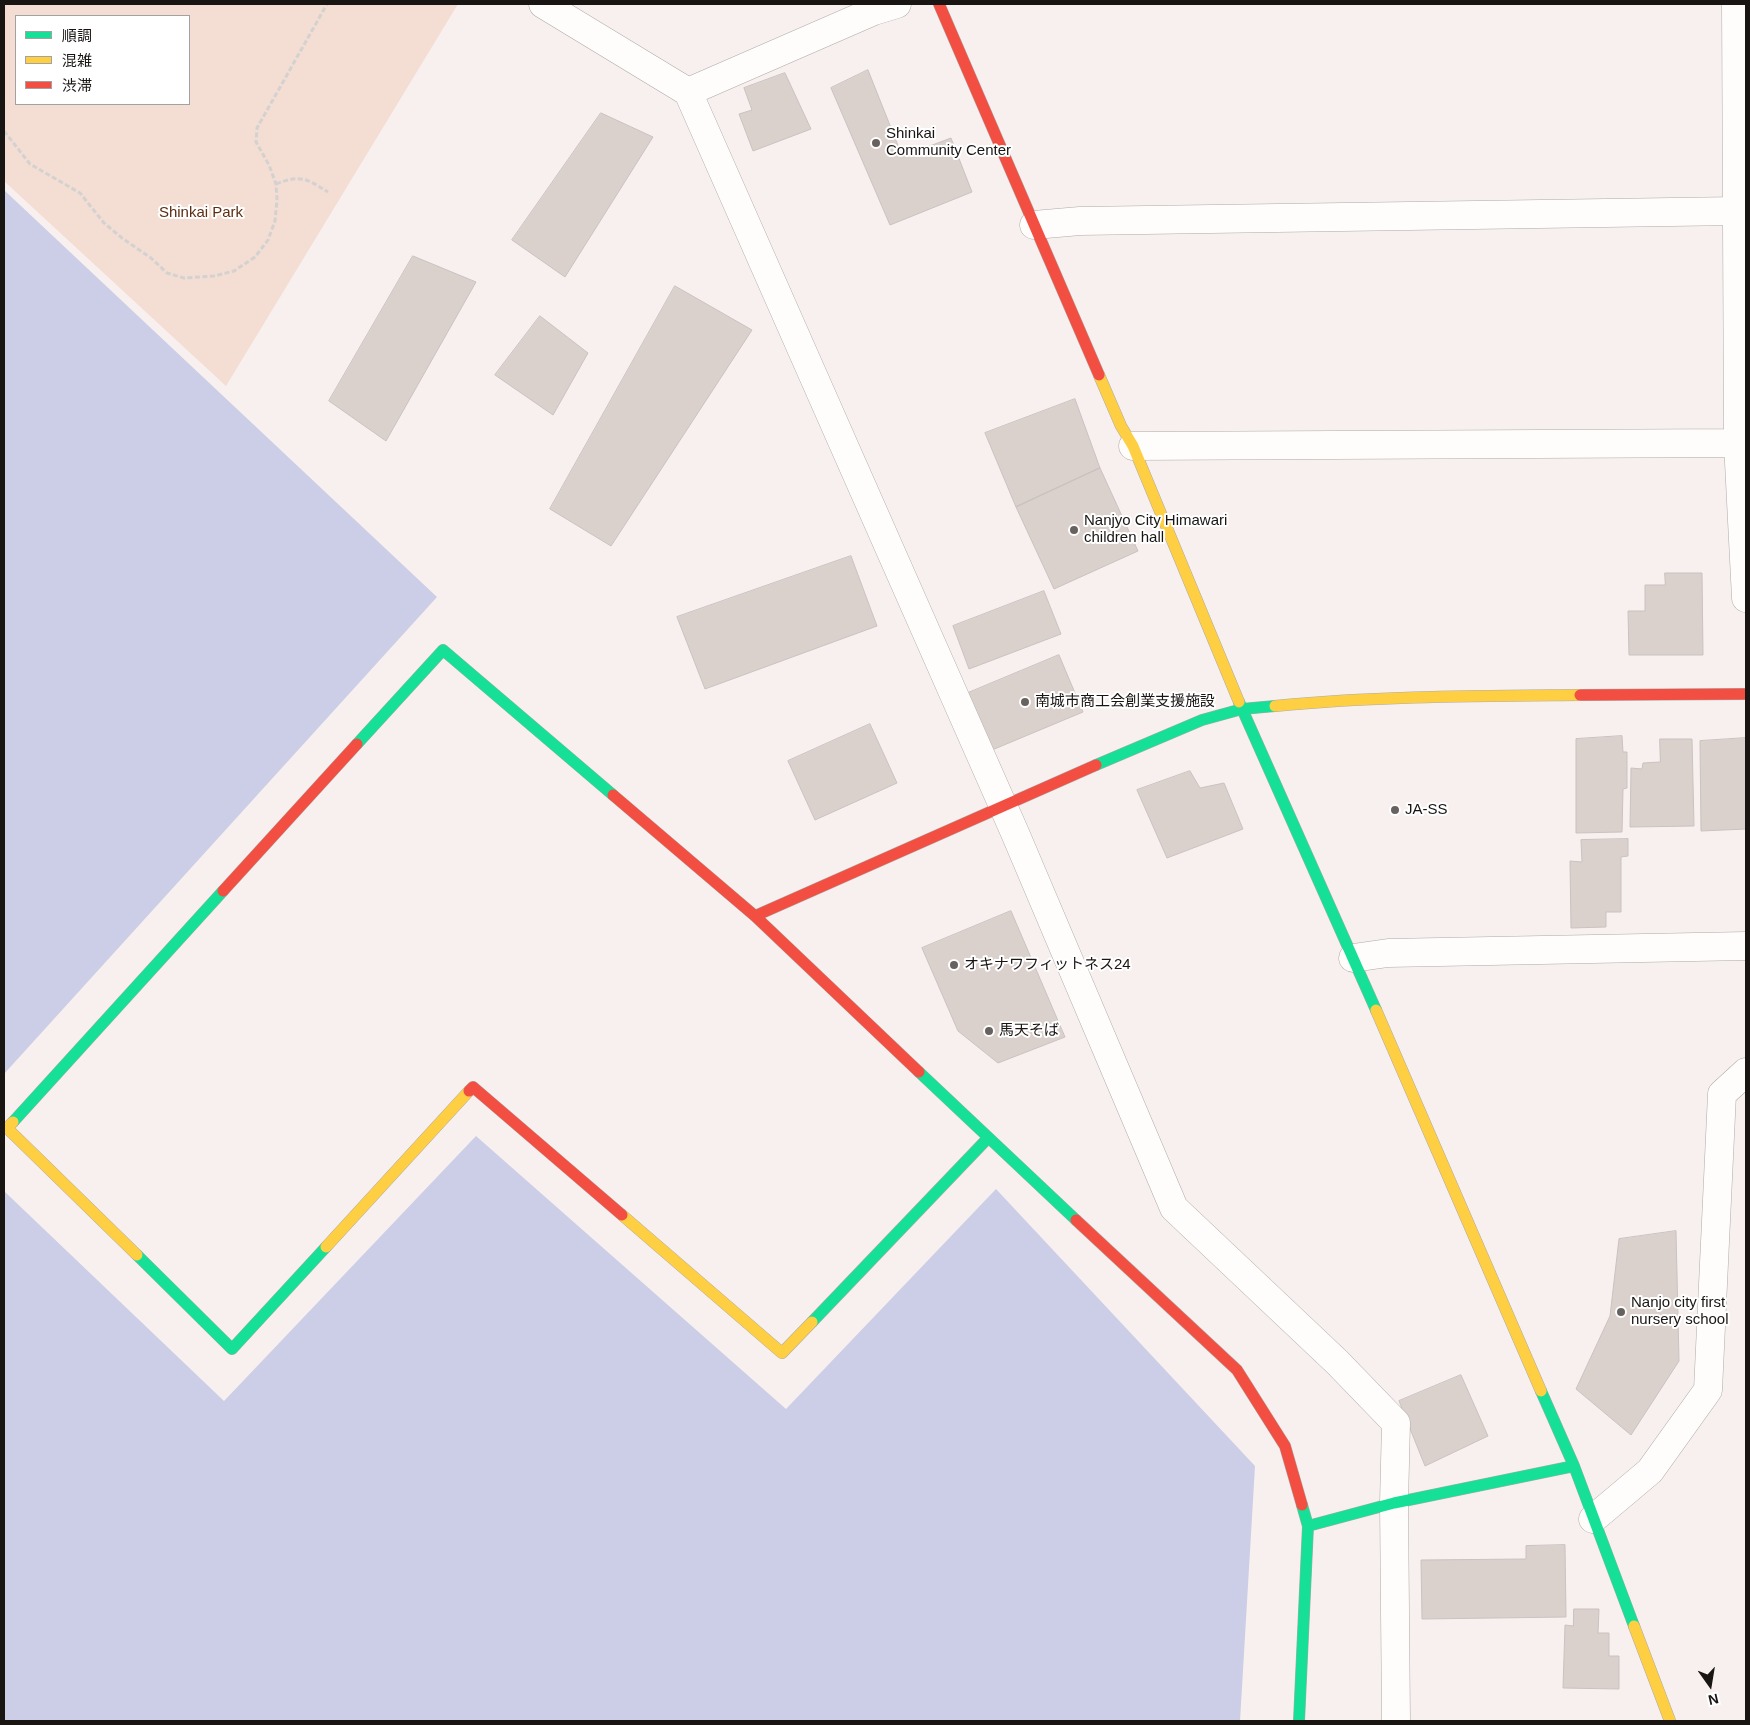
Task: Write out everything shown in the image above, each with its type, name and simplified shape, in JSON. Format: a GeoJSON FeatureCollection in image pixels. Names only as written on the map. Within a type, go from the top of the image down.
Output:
{"type":"FeatureCollection","features":[{"type":"Feature","properties":{"kind":"street"},"geometry":{"type":"LineString","coordinates":[[543,4],[688,92],[1002,805],[1174,1208],[1337,1362],[1396,1424],[1394,1503],[1396,1721]]}},
{"type":"Feature","properties":{"kind":"street"},"geometry":{"type":"LineString","coordinates":[[688,92],[874,11],[896,4]]}},
{"type":"Feature","properties":{"kind":"street"},"geometry":{"type":"LineString","coordinates":[[939,4],[1121,426],[1133,446],[1242,709],[1353,958],[1574,1466],[1670,1721]]}},
{"type":"Feature","properties":{"kind":"street"},"geometry":{"type":"LineString","coordinates":[[1736,4],[1738,443],[1746,598]]}},
{"type":"Feature","properties":{"kind":"street"},"geometry":{"type":"LineString","coordinates":[[1034,225],[1080,221],[1737,211]]}},
{"type":"Feature","properties":{"kind":"street"},"geometry":{"type":"LineString","coordinates":[[1133,446],[1738,443]]}},
{"type":"Feature","properties":{"kind":"street"},"geometry":{"type":"LineString","coordinates":[[988,1138],[782,1354],[473,1087],[232,1349],[7,1128],[443,650],[755,916],[988,1138],[1237,1370],[1285,1446],[1308,1526],[1299,1721]]}},
{"type":"Feature","properties":{"kind":"street"},"geometry":{"type":"LineString","coordinates":[[755,916],[1002,805],[1202,720],[1242,709],[1327,701],[1453,696],[1746,694]]}},
{"type":"Feature","properties":{"kind":"street"},"geometry":{"type":"LineString","coordinates":[[1353,958],[1388,952],[1746,946]]}},
{"type":"Feature","properties":{"kind":"street"},"geometry":{"type":"LineString","coordinates":[[1593,1519],[1650,1471],[1708,1390],[1722,1094],[1746,1072]]}},
{"type":"Feature","properties":{"kind":"street"},"geometry":{"type":"LineString","coordinates":[[1308,1526],[1394,1503],[1574,1466]]}},
{"type":"Feature","properties":{"kind":"path"},"geometry":{"type":"LineString","coordinates":[[4,131],[30,164],[80,193],[104,222],[122,238],[152,258],[167,272],[184,278],[214,276],[234,271],[255,257],[268,240],[275,221],[278,200],[276,184],[269,165],[256,142],[257,128],[327,4]]}},
{"type":"Feature","properties":{"kind":"path"},"geometry":{"type":"LineString","coordinates":[[276,184],[290,178],[307,179],[328,192]]}},
{"type":"Feature","properties":{"kind":"green space","name":"Shinkai Park"},"geometry":{"type":"Polygon","coordinates":[[[4,4],[458,4],[226,386],[4,181],[4,4]]]}},
{"type":"Feature","properties":{"kind":"water"},"geometry":{"type":"Polygon","coordinates":[[[4,190],[437,597],[4,1074],[4,190]]]}},
{"type":"Feature","properties":{"kind":"water"},"geometry":{"type":"Polygon","coordinates":[[[476,1136],[786,1409],[996,1189],[1255,1466],[1240,1721],[4,1721],[4,1191],[224,1401],[476,1136]]]}},
{"type":"Feature","properties":{"kind":"building","name":"Shinkai Community Center"},"geometry":{"type":"Polygon","coordinates":[[[868,70],[899,148],[919,150],[951,138],[972,192],[890,225],[831,88],[868,70]]]}},
{"type":"Feature","properties":{"kind":"building"},"geometry":{"type":"Polygon","coordinates":[[[785,73],[811,129],[753,151],[739,114],[752,110],[744,88],[785,73]]]}},
{"type":"Feature","properties":{"kind":"building"},"geometry":{"type":"Polygon","coordinates":[[[601,113],[653,137],[565,277],[512,240],[601,113]]]}},
{"type":"Feature","properties":{"kind":"building"},"geometry":{"type":"Polygon","coordinates":[[[413,256],[476,282],[386,441],[329,401],[413,256]]]}},
{"type":"Feature","properties":{"kind":"building"},"geometry":{"type":"Polygon","coordinates":[[[675,286],[752,330],[611,546],[550,509],[675,286]]]}},
{"type":"Feature","properties":{"kind":"building"},"geometry":{"type":"Polygon","coordinates":[[[540,316],[588,353],[553,415],[495,375],[540,316]]]}},
{"type":"Feature","properties":{"kind":"building"},"geometry":{"type":"Polygon","coordinates":[[[1075,399],[1100,468],[1016,507],[985,433],[1075,399]]]}},
{"type":"Feature","properties":{"kind":"building"},"geometry":{"type":"Polygon","coordinates":[[[1100,468],[1138,551],[1054,589],[1016,507],[1100,468]]]}},
{"type":"Feature","properties":{"kind":"building"},"geometry":{"type":"Polygon","coordinates":[[[851,556],[877,626],[705,689],[677,617],[851,556]]]}},
{"type":"Feature","properties":{"kind":"building"},"geometry":{"type":"Polygon","coordinates":[[[1665,573],[1702,573],[1703,655],[1629,655],[1628,611],[1645,611],[1645,585],[1665,585],[1665,573]]]}},
{"type":"Feature","properties":{"kind":"building"},"geometry":{"type":"Polygon","coordinates":[[[1044,591],[1061,634],[969,669],[953,626],[1044,591]]]}},
{"type":"Feature","properties":{"kind":"building","name":"南城市商工会創業支援施設"},"geometry":{"type":"Polygon","coordinates":[[[1059,655],[1083,712],[992,750],[968,693],[1059,655]]]}},
{"type":"Feature","properties":{"kind":"building"},"geometry":{"type":"Polygon","coordinates":[[[870,724],[897,783],[815,820],[788,761],[870,724]]]}},
{"type":"Feature","properties":{"kind":"building"},"geometry":{"type":"Polygon","coordinates":[[[1622,736],[1623,752],[1627,752],[1627,788],[1623,789],[1622,832],[1576,833],[1576,739],[1622,736]]]}},
{"type":"Feature","properties":{"kind":"building"},"geometry":{"type":"Polygon","coordinates":[[[1746,738],[1746,829],[1701,831],[1700,741],[1746,738]]]}},
{"type":"Feature","properties":{"kind":"building"},"geometry":{"type":"Polygon","coordinates":[[[1660,739],[1692,739],[1694,826],[1630,827],[1631,768],[1642,769],[1643,763],[1660,762],[1660,739]]]}},
{"type":"Feature","properties":{"kind":"building"},"geometry":{"type":"Polygon","coordinates":[[[1190,771],[1200,788],[1224,783],[1243,829],[1167,858],[1137,790],[1190,771]]]}},
{"type":"Feature","properties":{"kind":"building"},"geometry":{"type":"Polygon","coordinates":[[[1628,839],[1628,856],[1621,857],[1621,912],[1606,912],[1606,927],[1571,928],[1570,861],[1582,862],[1581,840],[1628,839]]]}},
{"type":"Feature","properties":{"kind":"building"},"geometry":{"type":"Polygon","coordinates":[[[1011,911],[1065,1037],[998,1063],[958,1031],[922,948],[1011,911]]]}},
{"type":"Feature","properties":{"kind":"building"},"geometry":{"type":"Polygon","coordinates":[[[1676,1231],[1679,1361],[1631,1435],[1576,1389],[1610,1316],[1619,1239],[1676,1231]]]}},
{"type":"Feature","properties":{"kind":"building"},"geometry":{"type":"Polygon","coordinates":[[[1461,1375],[1488,1436],[1425,1466],[1399,1401],[1461,1375]]]}},
{"type":"Feature","properties":{"kind":"building"},"geometry":{"type":"Polygon","coordinates":[[[1565,1545],[1566,1617],[1422,1619],[1421,1560],[1526,1559],[1526,1546],[1565,1545]]]}},
{"type":"Feature","properties":{"kind":"building"},"geometry":{"type":"Polygon","coordinates":[[[1574,1609],[1599,1609],[1598,1633],[1609,1633],[1609,1656],[1619,1656],[1619,1689],[1563,1688],[1565,1625],[1573,1626],[1574,1609]]]}},
{"type":"Feature","properties":{"kind":"traffic: fast"},"geometry":{"type":"LineString","coordinates":[[357,744],[443,650],[613,795]]}},
{"type":"Feature","properties":{"kind":"traffic: fast"},"geometry":{"type":"LineString","coordinates":[[1239,702],[1376,1010]]}},
{"type":"Feature","properties":{"kind":"traffic: fast"},"geometry":{"type":"LineString","coordinates":[[1096,765],[1202,720],[1242,709],[1275,706]]}},
{"type":"Feature","properties":{"kind":"traffic: fast"},"geometry":{"type":"LineString","coordinates":[[13,1122],[223,891]]}},
{"type":"Feature","properties":{"kind":"traffic: fast"},"geometry":{"type":"LineString","coordinates":[[919,1072],[1076,1220]]}},
{"type":"Feature","properties":{"kind":"traffic: fast"},"geometry":{"type":"LineString","coordinates":[[812,1322],[988,1138]]}},
{"type":"Feature","properties":{"kind":"traffic: fast"},"geometry":{"type":"LineString","coordinates":[[137,1255],[232,1349],[326,1247]]}},
{"type":"Feature","properties":{"kind":"traffic: fast"},"geometry":{"type":"LineString","coordinates":[[1541,1391],[1574,1466],[1634,1626]]}},
{"type":"Feature","properties":{"kind":"traffic: fast"},"geometry":{"type":"LineString","coordinates":[[1308,1526],[1394,1503],[1574,1466]]}},
{"type":"Feature","properties":{"kind":"traffic: fast"},"geometry":{"type":"LineString","coordinates":[[1299,1721],[1308,1526],[1302,1505]]}},
{"type":"Feature","properties":{"kind":"traffic: slow"},"geometry":{"type":"LineString","coordinates":[[1099,375],[1121,426],[1133,446],[1239,702]]}},
{"type":"Feature","properties":{"kind":"traffic: slow"},"geometry":{"type":"LineString","coordinates":[[1275,706],[1389,698],[1580,695]]}},
{"type":"Feature","properties":{"kind":"traffic: slow"},"geometry":{"type":"LineString","coordinates":[[1376,1010],[1541,1391]]}},
{"type":"Feature","properties":{"kind":"traffic: slow"},"geometry":{"type":"LineString","coordinates":[[326,1247],[469,1091]]}},
{"type":"Feature","properties":{"kind":"traffic: slow"},"geometry":{"type":"LineString","coordinates":[[13,1122],[7,1128],[137,1255]]}},
{"type":"Feature","properties":{"kind":"traffic: slow"},"geometry":{"type":"LineString","coordinates":[[622,1215],[782,1353],[812,1322]]}},
{"type":"Feature","properties":{"kind":"traffic: slow"},"geometry":{"type":"LineString","coordinates":[[1634,1626],[1670,1721]]}},
{"type":"Feature","properties":{"kind":"traffic: jam"},"geometry":{"type":"LineString","coordinates":[[939,4],[1099,375]]}},
{"type":"Feature","properties":{"kind":"traffic: jam"},"geometry":{"type":"LineString","coordinates":[[1580,695],[1746,694]]}},
{"type":"Feature","properties":{"kind":"traffic: jam"},"geometry":{"type":"LineString","coordinates":[[223,891],[357,744]]}},
{"type":"Feature","properties":{"kind":"traffic: jam"},"geometry":{"type":"LineString","coordinates":[[755,916],[1096,765]]}},
{"type":"Feature","properties":{"kind":"traffic: jam"},"geometry":{"type":"LineString","coordinates":[[613,795],[755,916],[919,1072]]}},
{"type":"Feature","properties":{"kind":"traffic: jam"},"geometry":{"type":"LineString","coordinates":[[469,1091],[473,1087],[622,1215]]}},
{"type":"Feature","properties":{"kind":"traffic: jam"},"geometry":{"type":"LineString","coordinates":[[1076,1220],[1237,1370],[1285,1446],[1302,1505]]}},
{"type":"Feature","properties":{"kind":"place","name":"Shinkai Community Center"},"geometry":{"type":"Point","coordinates":[876,143]}},
{"type":"Feature","properties":{"kind":"place","name":"Nanjyo City Himawari children hall"},"geometry":{"type":"Point","coordinates":[1074,530]}},
{"type":"Feature","properties":{"kind":"place","name":"南城市商工会創業支援施設"},"geometry":{"type":"Point","coordinates":[1025,702]}},
{"type":"Feature","properties":{"kind":"place","name":"JA-SS"},"geometry":{"type":"Point","coordinates":[1395,810]}},
{"type":"Feature","properties":{"kind":"place","name":"オキナワフィットネス24"},"geometry":{"type":"Point","coordinates":[954,965]}},
{"type":"Feature","properties":{"kind":"place","name":"馬天そば"},"geometry":{"type":"Point","coordinates":[989,1031]}},
{"type":"Feature","properties":{"kind":"place","name":"Nanjo city first nursery school"},"geometry":{"type":"Point","coordinates":[1621,1312]}}]}
